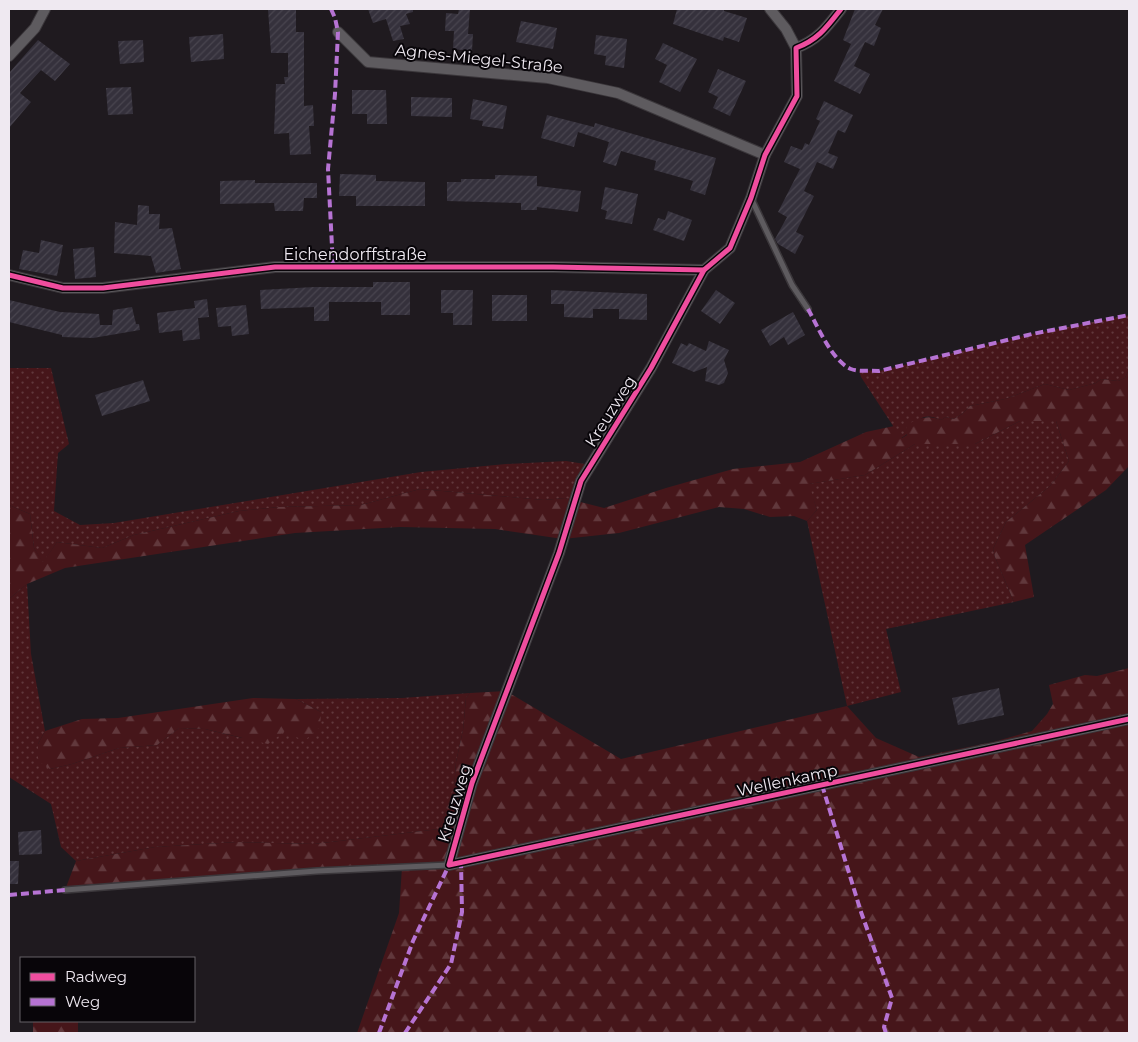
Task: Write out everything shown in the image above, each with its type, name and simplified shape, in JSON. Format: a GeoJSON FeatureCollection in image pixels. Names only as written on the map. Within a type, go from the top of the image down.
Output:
{"type":"FeatureCollection","features":[{"type":"Feature","properties":{"kind":"street"},"geometry":{"type":"LineString","coordinates":[[9,56],[35,28],[45,9]]}},
{"type":"Feature","properties":{"kind":"street"},"geometry":{"type":"LineString","coordinates":[[770,9],[786,29],[796,48],[810,43],[825,30],[841,9]]}},
{"type":"Feature","properties":{"kind":"street","name":"Agnes-Miegel-Straße"},"geometry":{"type":"LineString","coordinates":[[338,32],[368,62],[548,78],[618,93],[765,156]]}},
{"type":"Feature","properties":{"kind":"street","name":"Kreuzweg"},"geometry":{"type":"LineString","coordinates":[[449,865],[472,783],[558,554],[581,481],[651,368],[704,270],[730,248],[751,198],[765,156],[797,96],[796,48]]}},
{"type":"Feature","properties":{"kind":"street","name":"Eichendorffstraße"},"geometry":{"type":"LineString","coordinates":[[9,274],[64,288],[103,288],[275,267],[544,267],[704,270]]}},
{"type":"Feature","properties":{"kind":"street","name":"Wellenkamp"},"geometry":{"type":"LineString","coordinates":[[449,865],[1129,719]]}},
{"type":"Feature","properties":{"kind":"lane"},"geometry":{"type":"LineString","coordinates":[[751,198],[792,285],[808,309]]}},
{"type":"Feature","properties":{"kind":"lane"},"geometry":{"type":"LineString","coordinates":[[65,890],[317,871],[449,865]]}},
{"type":"Feature","properties":{"kind":"green space"},"geometry":{"type":"Polygon","coordinates":[[[1129,315],[1129,369],[1125,378],[1118,381],[1101,379],[1096,383],[1069,390],[1045,384],[1005,399],[970,406],[954,419],[946,417],[941,420],[932,417],[921,418],[901,438],[861,377],[859,370],[879,371],[1032,334],[1129,315]]]}},
{"type":"Feature","properties":{"kind":"green space"},"geometry":{"type":"Polygon","coordinates":[[[9,368],[51,368],[69,444],[58,453],[54,511],[80,525],[114,523],[421,472],[506,464],[566,461],[591,465],[575,501],[565,498],[544,500],[420,489],[361,505],[279,507],[239,511],[134,535],[102,548],[57,542],[43,563],[34,548],[30,514],[9,505],[9,368]]]}},
{"type":"Feature","properties":{"kind":"green space"},"geometry":{"type":"Polygon","coordinates":[[[1129,369],[1129,466],[1106,490],[1025,545],[1034,597],[1014,602],[993,549],[1006,522],[1050,486],[1069,461],[1056,421],[1020,421],[975,444],[915,444],[865,475],[809,484],[817,510],[807,521],[794,516],[770,517],[744,509],[719,507],[619,533],[563,539],[495,529],[400,527],[295,533],[65,568],[27,584],[9,599],[9,505],[30,514],[34,548],[43,562],[57,542],[102,548],[134,535],[239,511],[279,507],[361,505],[420,489],[544,500],[565,498],[604,508],[733,469],[800,462],[866,432],[894,426],[902,438],[907,435],[906,425],[919,419],[931,417],[941,420],[946,417],[954,419],[970,406],[1005,399],[1045,384],[1069,390],[1096,383],[1101,379],[1118,381],[1125,378],[1129,369]]]}},
{"type":"Feature","properties":{"kind":"green space"},"geometry":{"type":"Polygon","coordinates":[[[1020,421],[1056,421],[1069,461],[1050,486],[1006,522],[993,549],[1014,602],[886,629],[901,692],[847,706],[807,521],[817,510],[808,484],[865,475],[915,444],[975,444],[1020,421]]]}},
{"type":"Feature","properties":{"kind":"green space"},"geometry":{"type":"Polygon","coordinates":[[[27,584],[31,654],[45,731],[38,744],[50,769],[72,764],[119,748],[157,745],[179,728],[205,729],[242,738],[285,731],[321,712],[296,699],[402,698],[470,693],[466,698],[463,730],[456,762],[454,789],[439,829],[314,844],[237,842],[155,847],[76,861],[61,847],[51,804],[9,777],[9,599],[27,584]]]}},
{"type":"Feature","properties":{"kind":"green space"},"geometry":{"type":"Polygon","coordinates":[[[1129,668],[1129,1033],[357,1033],[399,913],[402,867],[65,890],[76,861],[155,847],[237,842],[314,844],[439,829],[454,789],[456,762],[463,730],[466,698],[470,693],[506,691],[621,759],[847,706],[876,738],[919,757],[993,742],[1032,731],[1053,704],[1049,685],[1085,675],[1097,676],[1129,668]]]}},
{"type":"Feature","properties":{"kind":"green space"},"geometry":{"type":"Polygon","coordinates":[[[253,698],[296,699],[321,712],[320,727],[304,741],[285,731],[268,744],[205,729],[179,728],[157,745],[119,748],[72,764],[50,769],[38,761],[38,744],[45,731],[82,719],[118,718],[253,698]]]}},
{"type":"Feature","properties":{"kind":"green space"},"geometry":{"type":"Polygon","coordinates":[[[33,1022],[78,1022],[78,1033],[33,1033],[33,1022]]]}},
{"type":"Feature","properties":{"kind":"building"},"geometry":{"type":"Polygon","coordinates":[[[268,9],[296,9],[296,32],[304,32],[304,106],[313,105],[314,126],[309,126],[311,154],[290,155],[289,133],[274,134],[276,84],[285,84],[284,77],[288,77],[288,53],[271,53],[268,9]]]}},
{"type":"Feature","properties":{"kind":"building"},"geometry":{"type":"Polygon","coordinates":[[[368,9],[413,9],[413,12],[406,14],[410,24],[400,26],[404,39],[393,41],[386,19],[373,23],[368,9]]]}},
{"type":"Feature","properties":{"kind":"building"},"geometry":{"type":"Polygon","coordinates":[[[459,9],[470,9],[468,34],[473,34],[472,51],[453,49],[454,31],[445,31],[446,13],[458,14],[459,9]]]}},
{"type":"Feature","properties":{"kind":"building"},"geometry":{"type":"Polygon","coordinates":[[[677,9],[724,9],[724,11],[747,18],[739,42],[724,37],[723,41],[673,24],[677,9]]]}},
{"type":"Feature","properties":{"kind":"building"},"geometry":{"type":"Polygon","coordinates":[[[855,9],[883,9],[875,25],[881,28],[874,46],[865,42],[854,66],[870,74],[860,94],[834,81],[851,44],[843,40],[855,9]]]}},
{"type":"Feature","properties":{"kind":"building"},"geometry":{"type":"Polygon","coordinates":[[[521,21],[557,28],[553,49],[516,42],[521,21]]]}},
{"type":"Feature","properties":{"kind":"building"},"geometry":{"type":"Polygon","coordinates":[[[223,34],[224,59],[191,62],[189,37],[223,34]]]}},
{"type":"Feature","properties":{"kind":"building"},"geometry":{"type":"Polygon","coordinates":[[[596,35],[627,39],[624,68],[605,65],[606,56],[594,54],[596,35]]]}},
{"type":"Feature","properties":{"kind":"building"},"geometry":{"type":"Polygon","coordinates":[[[38,40],[70,64],[55,81],[41,70],[20,93],[31,102],[9,128],[9,73],[38,40]]]}},
{"type":"Feature","properties":{"kind":"building"},"geometry":{"type":"Polygon","coordinates":[[[143,40],[144,62],[120,64],[118,41],[143,40]]]}},
{"type":"Feature","properties":{"kind":"building"},"geometry":{"type":"Polygon","coordinates":[[[663,43],[697,59],[680,92],[659,82],[667,65],[655,59],[663,43]]]}},
{"type":"Feature","properties":{"kind":"building"},"geometry":{"type":"Polygon","coordinates":[[[718,69],[746,81],[730,116],[713,108],[718,97],[708,92],[718,69]]]}},
{"type":"Feature","properties":{"kind":"building"},"geometry":{"type":"Polygon","coordinates":[[[131,87],[133,114],[108,115],[106,88],[131,87]]]}},
{"type":"Feature","properties":{"kind":"building"},"geometry":{"type":"Polygon","coordinates":[[[352,90],[386,90],[387,124],[367,124],[367,114],[352,114],[352,90]]]}},
{"type":"Feature","properties":{"kind":"building"},"geometry":{"type":"Polygon","coordinates":[[[411,97],[452,98],[452,117],[411,116],[411,97]]]}},
{"type":"Feature","properties":{"kind":"building"},"geometry":{"type":"Polygon","coordinates":[[[473,99],[507,106],[503,129],[482,126],[483,121],[470,119],[473,99]]]}},
{"type":"Feature","properties":{"kind":"building"},"geometry":{"type":"Polygon","coordinates":[[[824,101],[853,115],[845,133],[838,130],[828,153],[838,157],[833,169],[817,162],[804,191],[814,196],[796,232],[804,236],[795,254],[778,244],[775,239],[787,217],[778,212],[800,169],[784,162],[791,146],[802,150],[805,143],[809,145],[820,121],[816,119],[824,101]]]}},
{"type":"Feature","properties":{"kind":"building"},"geometry":{"type":"Polygon","coordinates":[[[547,115],[594,127],[595,123],[716,158],[705,195],[690,190],[693,181],[654,170],[656,161],[621,151],[616,166],[603,162],[609,142],[578,132],[574,147],[541,138],[547,115]]]}},
{"type":"Feature","properties":{"kind":"building"},"geometry":{"type":"Polygon","coordinates":[[[340,174],[376,175],[376,181],[425,182],[425,206],[356,206],[356,196],[339,196],[340,174]]]}},
{"type":"Feature","properties":{"kind":"building"},"geometry":{"type":"Polygon","coordinates":[[[495,175],[537,176],[537,186],[581,191],[578,212],[537,207],[537,210],[521,210],[521,203],[447,201],[447,182],[461,182],[461,179],[495,179],[495,175]]]}},
{"type":"Feature","properties":{"kind":"building"},"geometry":{"type":"Polygon","coordinates":[[[255,180],[255,183],[317,183],[317,198],[304,198],[303,211],[275,211],[274,203],[220,204],[220,181],[255,180]]]}},
{"type":"Feature","properties":{"kind":"building"},"geometry":{"type":"Polygon","coordinates":[[[605,187],[638,194],[632,224],[605,219],[607,211],[601,209],[605,187]]]}},
{"type":"Feature","properties":{"kind":"building"},"geometry":{"type":"Polygon","coordinates":[[[138,205],[149,206],[149,214],[160,214],[159,229],[172,228],[181,269],[156,273],[151,256],[114,253],[115,222],[137,225],[138,205]]]}},
{"type":"Feature","properties":{"kind":"building"},"geometry":{"type":"Polygon","coordinates":[[[668,211],[692,220],[684,241],[653,230],[658,218],[665,220],[668,211]]]}},
{"type":"Feature","properties":{"kind":"building"},"geometry":{"type":"Polygon","coordinates":[[[41,240],[63,245],[57,276],[19,269],[23,250],[39,253],[41,240]]]}},
{"type":"Feature","properties":{"kind":"building"},"geometry":{"type":"Polygon","coordinates":[[[94,247],[96,277],[75,279],[73,249],[94,247]]]}},
{"type":"Feature","properties":{"kind":"building"},"geometry":{"type":"Polygon","coordinates":[[[373,282],[410,282],[410,315],[381,315],[381,302],[329,302],[329,321],[314,321],[314,307],[261,309],[260,290],[314,287],[373,287],[373,282]]]}},
{"type":"Feature","properties":{"kind":"building"},"geometry":{"type":"Polygon","coordinates":[[[441,290],[473,290],[472,325],[453,325],[453,313],[441,313],[441,290]]]}},
{"type":"Feature","properties":{"kind":"building"},"geometry":{"type":"Polygon","coordinates":[[[551,290],[647,294],[647,320],[619,319],[619,309],[593,309],[593,318],[564,317],[564,304],[551,304],[551,290]]]}},
{"type":"Feature","properties":{"kind":"building"},"geometry":{"type":"Polygon","coordinates":[[[716,290],[735,303],[720,324],[701,311],[716,290]]]}},
{"type":"Feature","properties":{"kind":"building"},"geometry":{"type":"Polygon","coordinates":[[[492,295],[527,295],[527,321],[492,321],[492,295]]]}},
{"type":"Feature","properties":{"kind":"building"},"geometry":{"type":"Polygon","coordinates":[[[207,299],[209,317],[198,318],[200,339],[183,341],[182,330],[159,333],[157,313],[195,308],[194,301],[207,299]]]}},
{"type":"Feature","properties":{"kind":"building"},"geometry":{"type":"Polygon","coordinates":[[[9,300],[60,312],[99,314],[100,325],[112,325],[113,310],[132,307],[136,324],[139,324],[140,330],[93,338],[62,337],[62,335],[9,322],[9,300]]]}},
{"type":"Feature","properties":{"kind":"building"},"geometry":{"type":"Polygon","coordinates":[[[246,305],[249,334],[232,336],[231,326],[218,327],[216,308],[246,305]]]}},
{"type":"Feature","properties":{"kind":"building"},"geometry":{"type":"Polygon","coordinates":[[[793,312],[805,335],[788,345],[784,337],[770,346],[761,330],[793,312]]]}},
{"type":"Feature","properties":{"kind":"building"},"geometry":{"type":"Polygon","coordinates":[[[709,341],[729,350],[724,360],[728,373],[724,383],[719,385],[705,381],[707,367],[694,372],[672,363],[681,343],[687,346],[689,343],[706,351],[709,341]]]}},
{"type":"Feature","properties":{"kind":"building"},"geometry":{"type":"Polygon","coordinates":[[[143,380],[150,401],[102,416],[95,395],[143,380]]]}},
{"type":"Feature","properties":{"kind":"building"},"geometry":{"type":"Polygon","coordinates":[[[999,688],[1004,715],[958,725],[952,698],[999,688]]]}},
{"type":"Feature","properties":{"kind":"building"},"geometry":{"type":"Polygon","coordinates":[[[41,830],[42,854],[19,855],[18,832],[41,830]]]}},
{"type":"Feature","properties":{"kind":"building"},"geometry":{"type":"Polygon","coordinates":[[[9,861],[19,861],[18,884],[9,884],[9,861]]]}},
{"type":"Feature","properties":{"kind":"marked path"},"geometry":{"type":"LineString","coordinates":[[331,9],[338,32],[335,94],[328,169],[333,266]]}},
{"type":"Feature","properties":{"kind":"marked path"},"geometry":{"type":"LineString","coordinates":[[808,309],[826,343],[838,359],[851,369],[861,371],[879,371],[1032,334],[1129,315]]}},
{"type":"Feature","properties":{"kind":"marked path"},"geometry":{"type":"LineString","coordinates":[[822,785],[861,912],[892,998],[884,1027],[886,1033]]}},
{"type":"Feature","properties":{"kind":"marked path"},"geometry":{"type":"LineString","coordinates":[[405,1033],[451,964],[462,912],[461,862]]}},
{"type":"Feature","properties":{"kind":"marked path"},"geometry":{"type":"LineString","coordinates":[[379,1033],[413,941],[449,865]]}},
{"type":"Feature","properties":{"kind":"marked path"},"geometry":{"type":"LineString","coordinates":[[9,895],[65,890]]}},
{"type":"Feature","properties":{"kind":"cycle path"},"geometry":{"type":"LineString","coordinates":[[841,9],[816,37],[796,48],[797,96],[765,155],[751,198],[730,248],[704,270],[651,368],[581,481],[559,553],[472,783],[449,865],[1129,719]]}},
{"type":"Feature","properties":{"kind":"cycle path"},"geometry":{"type":"LineString","coordinates":[[9,275],[63,288],[103,288],[275,267],[553,267],[704,270]]}}]}
